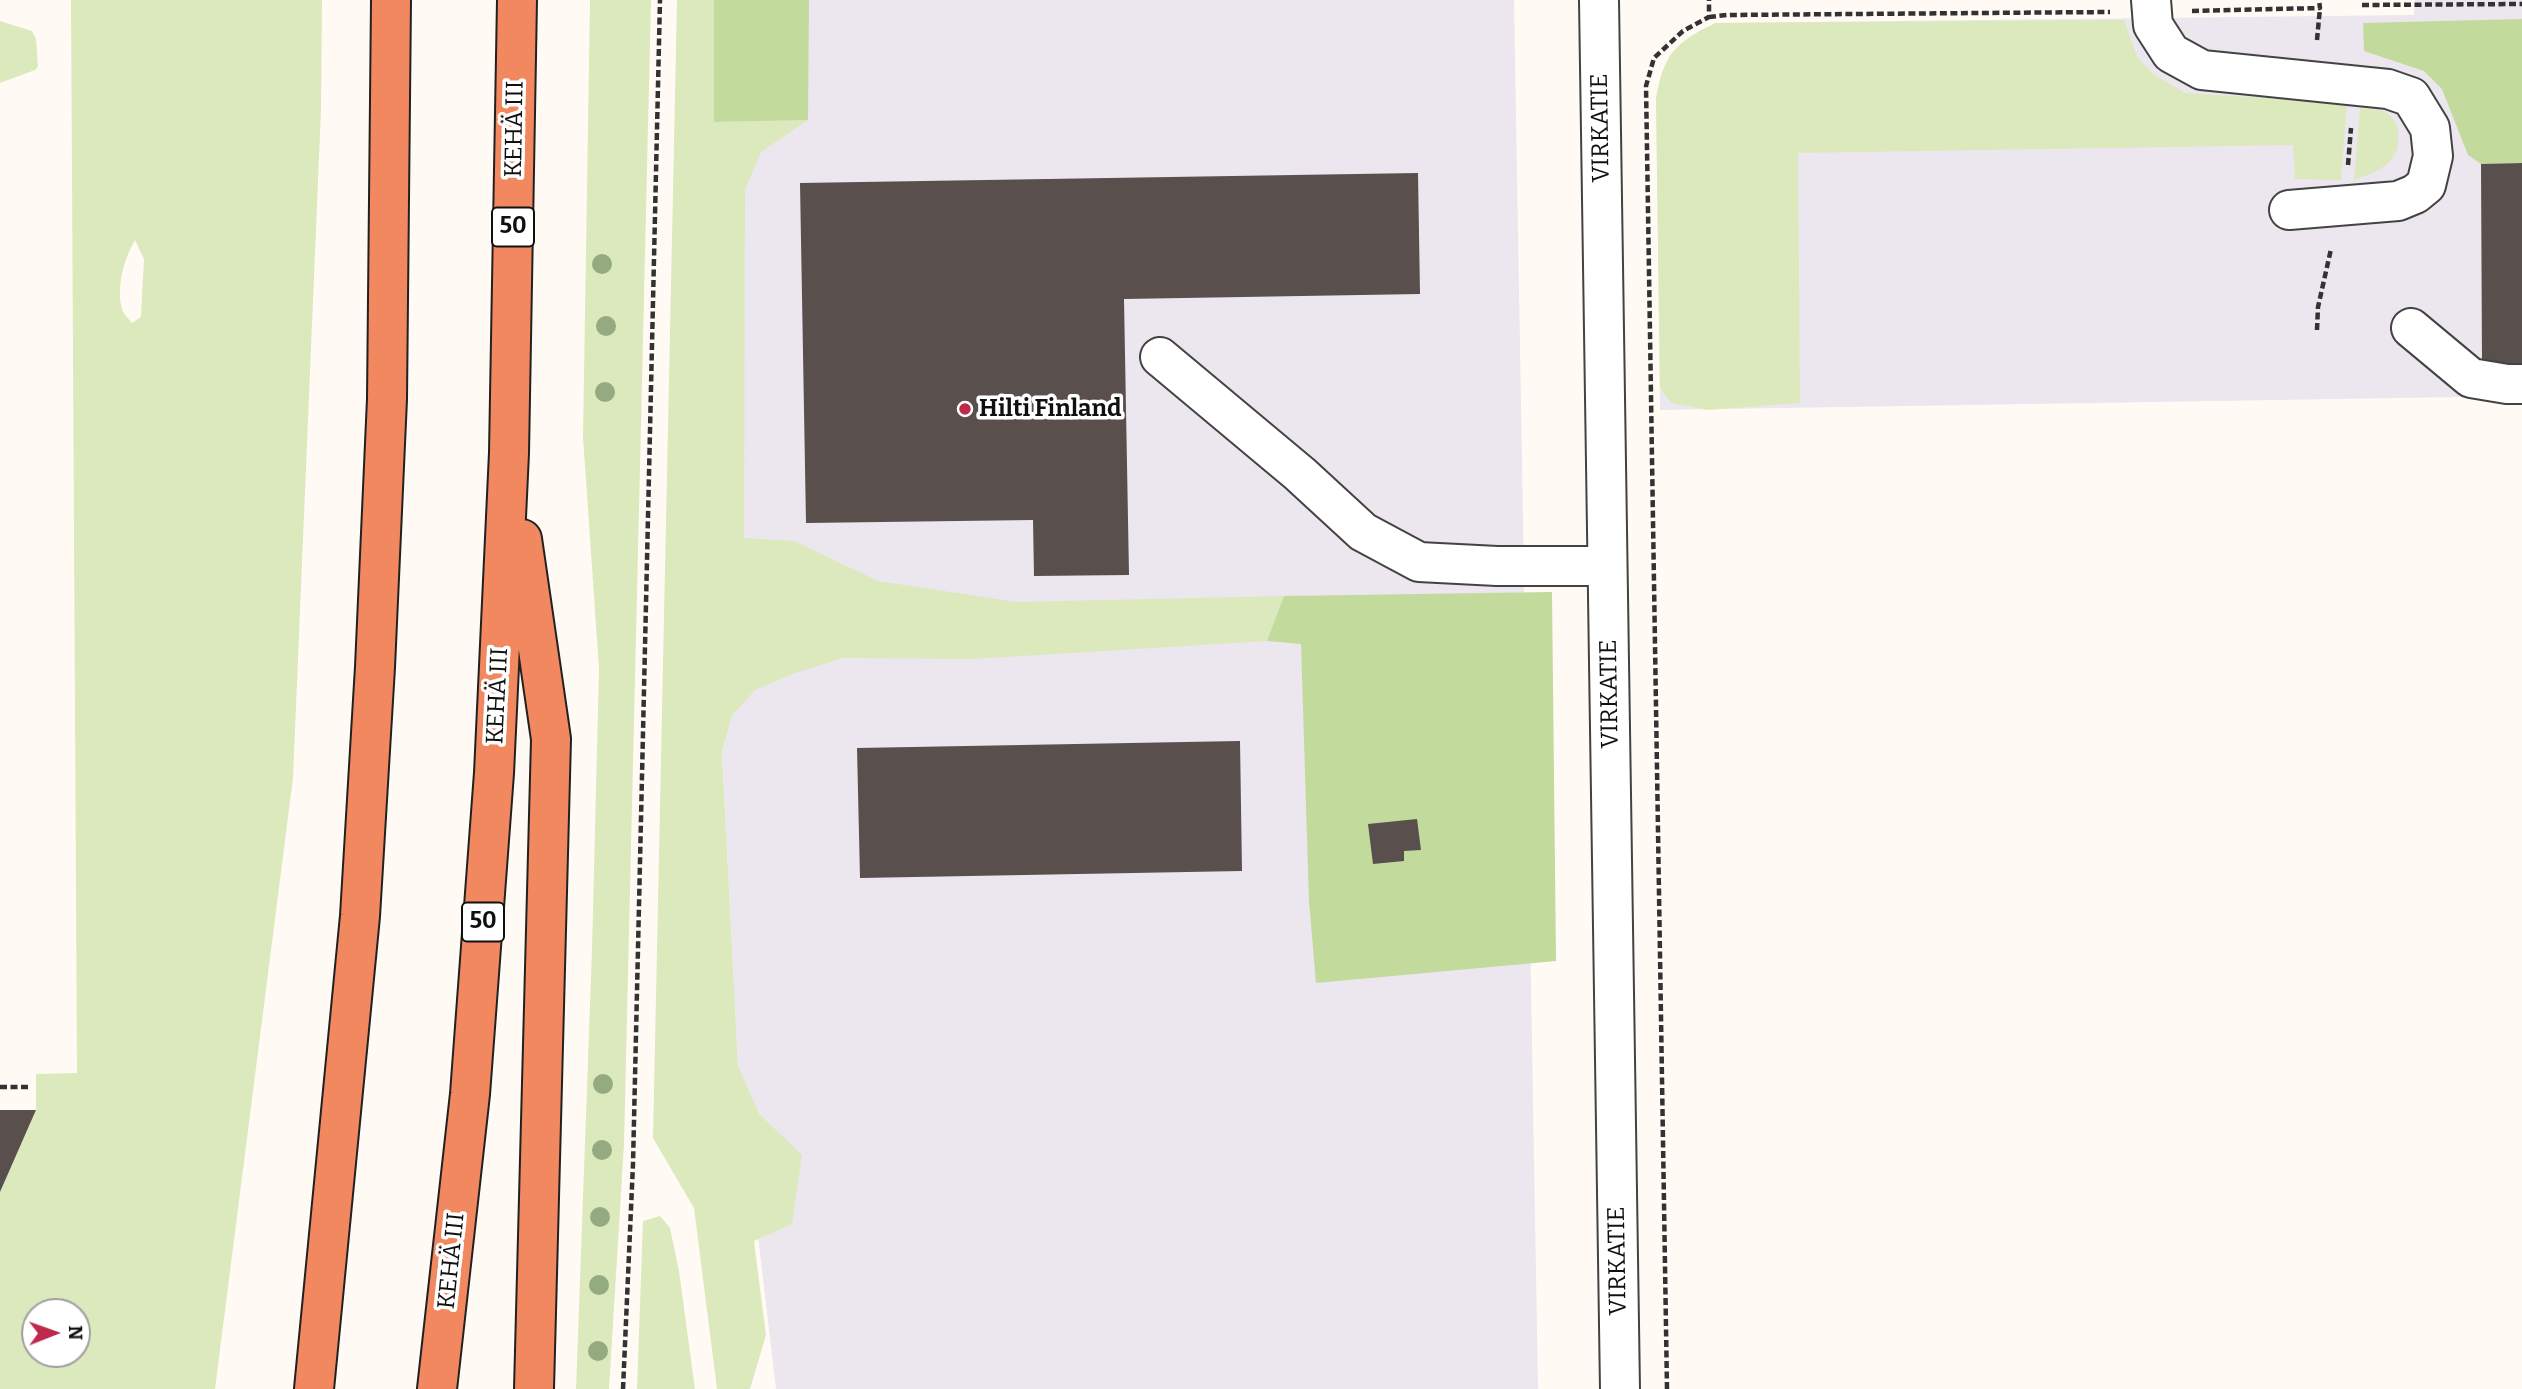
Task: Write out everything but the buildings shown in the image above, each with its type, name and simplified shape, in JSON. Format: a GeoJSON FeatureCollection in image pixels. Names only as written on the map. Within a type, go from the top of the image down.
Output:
{"type":"FeatureCollection","features":[{"type":"Feature","properties":{"kind":"highway"},"geometry":{"type":"LineString","coordinates":[[314,1389],[360,916],[375,667],[387,399],[391,0]]}},
{"type":"Feature","properties":{"kind":"highway","name":"KEHÄ III"},"geometry":{"type":"LineString","coordinates":[[438,1389],[470,1094],[494,773],[509,453],[517,0]]}},
{"type":"Feature","properties":{"kind":"highway"},"geometry":{"type":"LineString","coordinates":[[509,453],[551,739],[534,1389]]}},
{"type":"Feature","properties":{"kind":"street","name":"VIRKATIE"},"geometry":{"type":"LineString","coordinates":[[1599,0],[1606,566],[1614,840],[1620,1389]]}},
{"type":"Feature","properties":{"kind":"street"},"geometry":{"type":"LineString","coordinates":[[2152,6],[2153,24],[2171,53],[2202,70],[2388,89],[2411,97],[2430,128],[2433,156],[2426,185],[2415,194],[2398,201],[2289,210]]}},
{"type":"Feature","properties":{"kind":"street"},"geometry":{"type":"LineString","coordinates":[[2411,328],[2471,378],[2522,384]]}},
{"type":"Feature","properties":{"kind":"street"},"geometry":{"type":"LineString","coordinates":[[1160,357],[1300,474],[1363,532],[1419,562],[1497,566],[1606,566]]}},
{"type":"Feature","properties":{"kind":"path"},"geometry":{"type":"LineString","coordinates":[[623,1389],[633,1164],[660,0]]}},
{"type":"Feature","properties":{"kind":"path"},"geometry":{"type":"LineString","coordinates":[[1709,0],[1709,17]]}},
{"type":"Feature","properties":{"kind":"path"},"geometry":{"type":"LineString","coordinates":[[2316,51],[2319,0]]}},
{"type":"Feature","properties":{"kind":"path"},"geometry":{"type":"LineString","coordinates":[[2362,5],[2522,4]]}},
{"type":"Feature","properties":{"kind":"path"},"geometry":{"type":"LineString","coordinates":[[1667,1389],[1646,86],[1654,58],[1683,31],[1709,17],[1727,15],[2152,6],[2320,8]]}},
{"type":"Feature","properties":{"kind":"path"},"geometry":{"type":"LineString","coordinates":[[0,1087],[29,1087]]}},
{"type":"Feature","properties":{"kind":"shaded area"},"geometry":{"type":"Polygon","coordinates":[[[738,0],[1514,0],[1538,1389],[776,1389],[738,1066],[722,752],[732,716],[755,689],[792,674],[744,539],[738,0]]]}},
{"type":"Feature","properties":{"kind":"shaded area"},"geometry":{"type":"Polygon","coordinates":[[[2415,0],[2522,0],[2522,396],[1660,410],[1656,98],[1678,52],[1699,31],[1716,23],[2414,15],[2415,0]]]}},
{"type":"Feature","properties":{"kind":"green space"},"geometry":{"type":"Polygon","coordinates":[[[71,0],[322,0],[321,110],[293,778],[215,1389],[0,1389],[0,1192],[36,1110],[36,1074],[77,1073],[71,0]],[[135,240],[124,264],[120,292],[123,311],[132,323],[141,317],[144,259],[135,240]]]}},
{"type":"Feature","properties":{"kind":"green space"},"geometry":{"type":"Polygon","coordinates":[[[590,0],[651,0],[624,1144],[609,1389],[576,1389],[599,669],[583,437],[590,0]]]}},
{"type":"Feature","properties":{"kind":"green space"},"geometry":{"type":"Polygon","coordinates":[[[677,0],[714,0],[714,122],[808,120],[761,152],[745,190],[744,538],[794,541],[878,581],[1016,602],[1284,596],[1267,641],[973,659],[843,658],[792,674],[755,690],[732,716],[722,752],[738,1066],[759,1114],[802,1155],[792,1224],[754,1241],[766,1335],[750,1389],[717,1389],[694,1208],[653,1138],[677,0]]]}},
{"type":"Feature","properties":{"kind":"green space"},"geometry":{"type":"Polygon","coordinates":[[[714,0],[809,0],[808,120],[714,122],[714,0]]]}},
{"type":"Feature","properties":{"kind":"green space"},"geometry":{"type":"Polygon","coordinates":[[[2522,19],[2522,163],[2481,164],[2468,155],[2442,89],[2424,71],[2364,51],[2363,23],[2522,19]]]}},
{"type":"Feature","properties":{"kind":"green space"},"geometry":{"type":"Polygon","coordinates":[[[2124,20],[2137,57],[2153,74],[2185,93],[2347,103],[2341,180],[2295,179],[2293,145],[1798,153],[1800,403],[1708,410],[1671,403],[1660,388],[1656,98],[1663,70],[1681,43],[1716,23],[2124,20]]]}},
{"type":"Feature","properties":{"kind":"green space"},"geometry":{"type":"Polygon","coordinates":[[[0,21],[32,31],[36,39],[38,67],[0,83],[0,21]]]}},
{"type":"Feature","properties":{"kind":"green space"},"geometry":{"type":"Polygon","coordinates":[[[2360,108],[2389,115],[2397,127],[2398,142],[2396,151],[2386,164],[2354,180],[2360,108]]]}},
{"type":"Feature","properties":{"kind":"green space"},"geometry":{"type":"Polygon","coordinates":[[[1552,592],[1556,961],[1316,983],[1309,901],[1301,644],[1267,641],[1284,596],[1552,592]]]}},
{"type":"Feature","properties":{"kind":"green space"},"geometry":{"type":"Polygon","coordinates":[[[660,1216],[670,1228],[679,1271],[695,1389],[637,1389],[643,1221],[660,1216]]]}},
{"type":"Feature","properties":{"kind":"place","name":"Hilti Finland"},"geometry":{"type":"Point","coordinates":[965,409]}}]}
